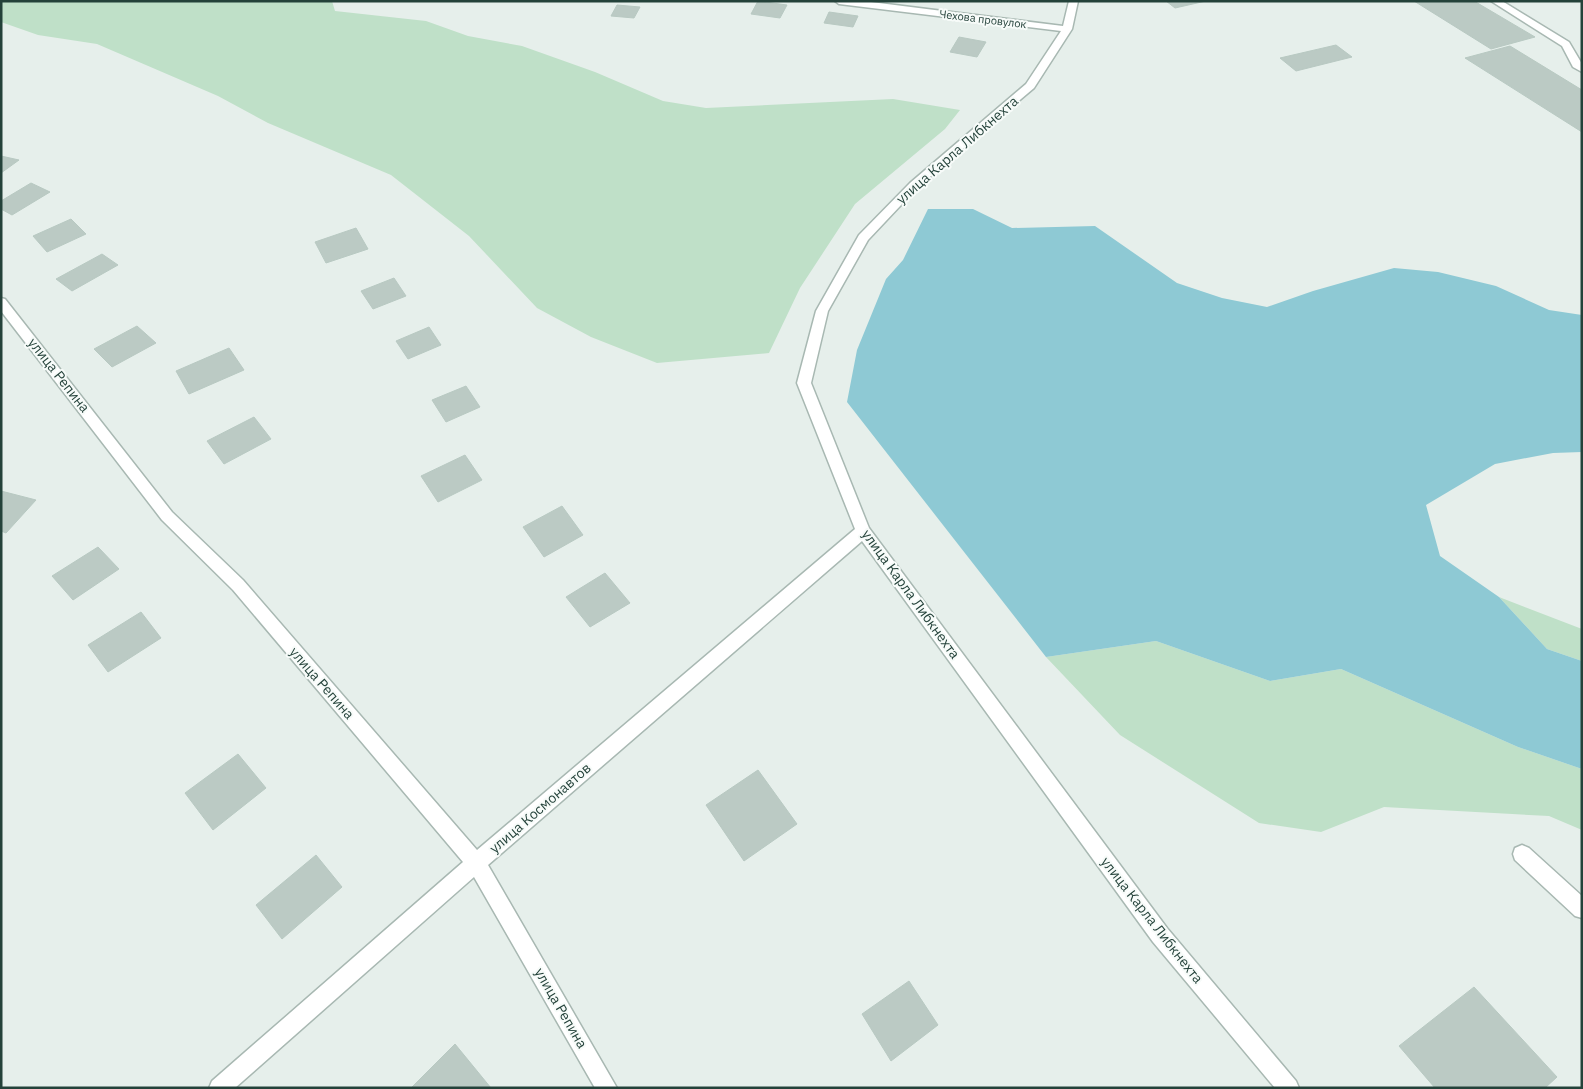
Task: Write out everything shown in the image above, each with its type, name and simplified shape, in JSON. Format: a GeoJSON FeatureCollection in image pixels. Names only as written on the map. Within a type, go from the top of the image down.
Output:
{"type":"FeatureCollection","features":[{"type":"Feature","properties":{"kind":"street","name":"Чехова провулок"},"geometry":{"type":"LineString","coordinates":[[839,1],[1067,29]]}},
{"type":"Feature","properties":{"kind":"street","name":"улица Карла Либкнехта"},"geometry":{"type":"LineString","coordinates":[[1074,1],[1067,29],[1030,86],[914,185],[863,238],[822,311],[804,383],[863,530],[1160,935],[1289,1088]]}},
{"type":"Feature","properties":{"kind":"street"},"geometry":{"type":"LineString","coordinates":[[1495,1],[1566,44],[1576,65],[1582,69]]}},
{"type":"Feature","properties":{"kind":"street","name":"улица Репина"},"geometry":{"type":"LineString","coordinates":[[1,302],[167,516],[238,585],[476,863],[607,1088]]}},
{"type":"Feature","properties":{"kind":"street","name":"улица Космонавтов"},"geometry":{"type":"LineString","coordinates":[[219,1088],[476,863],[863,530]]}},
{"type":"Feature","properties":{"kind":"street"},"geometry":{"type":"LineString","coordinates":[[1522,854],[1582,909]]}},
{"type":"Feature","properties":{"kind":"green space"},"geometry":{"type":"Polygon","coordinates":[[[1,1],[332,1],[335,11],[426,21],[468,36],[522,46],[595,72],[663,101],[706,108],[893,99],[960,110],[945,129],[855,204],[800,288],[769,353],[657,363],[591,337],[537,308],[469,236],[391,175],[268,123],[218,96],[97,44],[38,35],[1,22],[1,1]]]}},
{"type":"Feature","properties":{"kind":"green space"},"geometry":{"type":"Polygon","coordinates":[[[1499,597],[1582,629],[1582,661],[1547,649],[1499,597]]]}},
{"type":"Feature","properties":{"kind":"green space"},"geometry":{"type":"Polygon","coordinates":[[[1156,641],[1270,681],[1341,669],[1518,747],[1582,769],[1582,830],[1549,816],[1384,807],[1321,832],[1259,823],[1120,735],[1046,657],[1156,641]]]}},
{"type":"Feature","properties":{"kind":"water"},"geometry":{"type":"Polygon","coordinates":[[[928,209],[973,209],[1012,228],[1095,226],[1177,283],[1222,298],[1267,307],[1313,291],[1394,268],[1438,272],[1496,286],[1549,310],[1582,315],[1582,452],[1553,453],[1495,464],[1426,505],[1440,556],[1499,597],[1547,649],[1582,661],[1582,769],[1518,747],[1341,669],[1270,681],[1156,641],[1046,657],[847,402],[857,350],[886,279],[903,260],[928,209]]]}},
{"type":"Feature","properties":{"kind":"building"},"geometry":{"type":"Polygon","coordinates":[[[758,1],[787,5],[780,18],[751,14],[758,1]]]}},
{"type":"Feature","properties":{"kind":"building"},"geometry":{"type":"Polygon","coordinates":[[[1166,1],[1206,1],[1175,8],[1166,1]]]}},
{"type":"Feature","properties":{"kind":"building"},"geometry":{"type":"Polygon","coordinates":[[[1414,1],[1474,1],[1535,37],[1491,49],[1414,1]]]}},
{"type":"Feature","properties":{"kind":"building"},"geometry":{"type":"Polygon","coordinates":[[[617,5],[640,7],[634,18],[611,16],[617,5]]]}},
{"type":"Feature","properties":{"kind":"building"},"geometry":{"type":"Polygon","coordinates":[[[829,12],[858,16],[853,27],[824,23],[829,12]]]}},
{"type":"Feature","properties":{"kind":"building"},"geometry":{"type":"Polygon","coordinates":[[[959,37],[986,42],[977,57],[950,52],[959,37]]]}},
{"type":"Feature","properties":{"kind":"building"},"geometry":{"type":"Polygon","coordinates":[[[1336,45],[1352,57],[1296,71],[1280,58],[1336,45]]]}},
{"type":"Feature","properties":{"kind":"building"},"geometry":{"type":"Polygon","coordinates":[[[1510,46],[1582,90],[1582,132],[1465,58],[1510,46]]]}},
{"type":"Feature","properties":{"kind":"building"},"geometry":{"type":"Polygon","coordinates":[[[1,156],[19,160],[1,173],[1,156]]]}},
{"type":"Feature","properties":{"kind":"building"},"geometry":{"type":"Polygon","coordinates":[[[31,183],[50,192],[12,215],[1,209],[1,201],[31,183]]]}},
{"type":"Feature","properties":{"kind":"building"},"geometry":{"type":"Polygon","coordinates":[[[71,219],[86,234],[47,252],[33,236],[71,219]]]}},
{"type":"Feature","properties":{"kind":"building"},"geometry":{"type":"Polygon","coordinates":[[[356,228],[368,249],[326,263],[315,242],[356,228]]]}},
{"type":"Feature","properties":{"kind":"building"},"geometry":{"type":"Polygon","coordinates":[[[102,254],[118,265],[72,291],[56,279],[102,254]]]}},
{"type":"Feature","properties":{"kind":"building"},"geometry":{"type":"Polygon","coordinates":[[[394,278],[406,296],[373,309],[361,291],[394,278]]]}},
{"type":"Feature","properties":{"kind":"building"},"geometry":{"type":"Polygon","coordinates":[[[137,326],[156,343],[112,367],[94,349],[137,326]]]}},
{"type":"Feature","properties":{"kind":"building"},"geometry":{"type":"Polygon","coordinates":[[[429,327],[441,345],[408,359],[396,341],[429,327]]]}},
{"type":"Feature","properties":{"kind":"building"},"geometry":{"type":"Polygon","coordinates":[[[229,348],[244,370],[189,394],[176,371],[229,348]]]}},
{"type":"Feature","properties":{"kind":"building"},"geometry":{"type":"Polygon","coordinates":[[[466,386],[480,407],[446,422],[432,400],[466,386]]]}},
{"type":"Feature","properties":{"kind":"building"},"geometry":{"type":"Polygon","coordinates":[[[254,417],[271,439],[224,464],[207,441],[254,417]]]}},
{"type":"Feature","properties":{"kind":"building"},"geometry":{"type":"Polygon","coordinates":[[[465,455],[482,480],[438,502],[421,476],[465,455]]]}},
{"type":"Feature","properties":{"kind":"building"},"geometry":{"type":"Polygon","coordinates":[[[1,491],[36,500],[6,533],[1,531],[1,491]]]}},
{"type":"Feature","properties":{"kind":"building"},"geometry":{"type":"Polygon","coordinates":[[[562,506],[583,535],[544,557],[523,527],[562,506]]]}},
{"type":"Feature","properties":{"kind":"building"},"geometry":{"type":"Polygon","coordinates":[[[98,547],[119,569],[73,600],[52,576],[98,547]]]}},
{"type":"Feature","properties":{"kind":"building"},"geometry":{"type":"Polygon","coordinates":[[[605,573],[630,603],[590,627],[566,597],[605,573]]]}},
{"type":"Feature","properties":{"kind":"building"},"geometry":{"type":"Polygon","coordinates":[[[141,612],[161,638],[108,672],[88,645],[141,612]]]}},
{"type":"Feature","properties":{"kind":"building"},"geometry":{"type":"Polygon","coordinates":[[[238,754],[266,788],[213,830],[185,793],[238,754]]]}},
{"type":"Feature","properties":{"kind":"building"},"geometry":{"type":"Polygon","coordinates":[[[758,770],[797,824],[744,861],[706,805],[758,770]]]}},
{"type":"Feature","properties":{"kind":"building"},"geometry":{"type":"Polygon","coordinates":[[[316,855],[342,887],[282,939],[256,905],[316,855]]]}},
{"type":"Feature","properties":{"kind":"building"},"geometry":{"type":"Polygon","coordinates":[[[909,981],[938,1025],[891,1061],[862,1014],[909,981]]]}},
{"type":"Feature","properties":{"kind":"building"},"geometry":{"type":"Polygon","coordinates":[[[1474,987],[1557,1077],[1545,1088],[1435,1088],[1399,1046],[1474,987]]]}},
{"type":"Feature","properties":{"kind":"building"},"geometry":{"type":"Polygon","coordinates":[[[455,1044],[491,1088],[411,1088],[455,1044]]]}}]}
